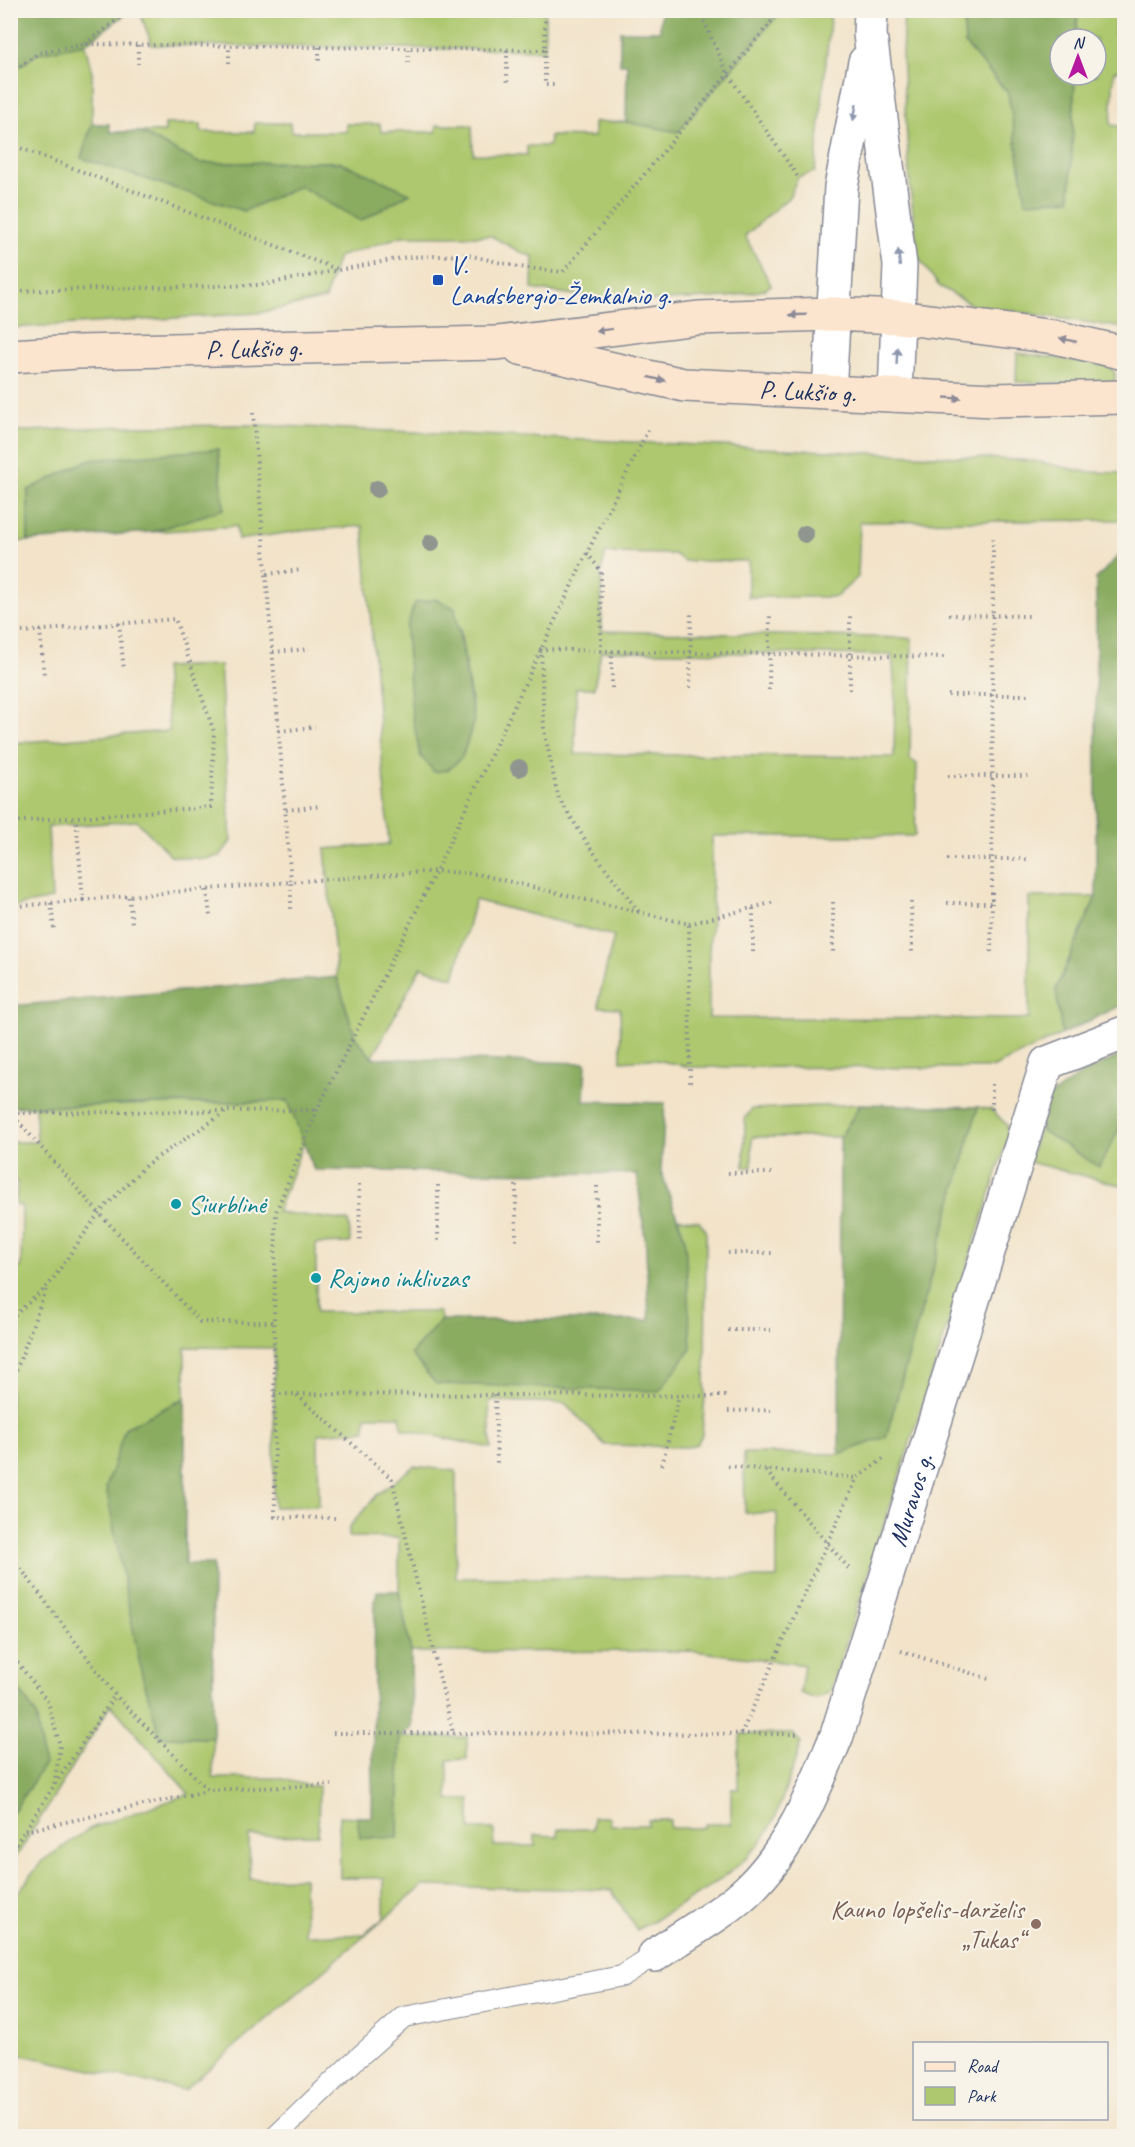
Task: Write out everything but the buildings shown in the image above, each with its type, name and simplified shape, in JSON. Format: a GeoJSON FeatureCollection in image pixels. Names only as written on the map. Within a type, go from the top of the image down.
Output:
{"type":"FeatureCollection","features":[{"type":"Feature","properties":{"kind":"main road","name":"P. Lukšio g."},"geometry":{"type":"LineString","coordinates":[[10,356],[78,352],[497,343],[698,318],[832,314],[898,317],[1055,337],[1125,353]]}},
{"type":"Feature","properties":{"kind":"main road","name":"P. Lukšio g."},"geometry":{"type":"LineString","coordinates":[[497,343],[684,386],[994,400],[1125,397]]}},
{"type":"Feature","properties":{"kind":"street"},"geometry":{"type":"LineString","coordinates":[[829,392],[841,187],[871,22]]}},
{"type":"Feature","properties":{"kind":"street"},"geometry":{"type":"LineString","coordinates":[[871,22],[900,265],[895,395]]}},
{"type":"Feature","properties":{"kind":"street","name":"Muravos g."},"geometry":{"type":"LineString","coordinates":[[655,1955],[749,1890],[782,1851],[807,1807],[837,1735],[1047,1063],[1125,1033]]}},
{"type":"Feature","properties":{"kind":"lane"},"geometry":{"type":"LineString","coordinates":[[276,2136],[404,2017],[622,1976],[655,1955]]}},
{"type":"Feature","properties":{"kind":"path"},"geometry":{"type":"LineString","coordinates":[[85,44],[130,10]]}},
{"type":"Feature","properties":{"kind":"path"},"geometry":{"type":"LineString","coordinates":[[545,10],[545,85],[557,85]]}},
{"type":"Feature","properties":{"kind":"path"},"geometry":{"type":"LineString","coordinates":[[699,10],[727,73],[798,177]]}},
{"type":"Feature","properties":{"kind":"path"},"geometry":{"type":"LineString","coordinates":[[10,291],[261,285],[407,257],[468,255],[519,267],[563,272],[781,10]]}},
{"type":"Feature","properties":{"kind":"path"},"geometry":{"type":"LineString","coordinates":[[10,73],[39,53],[85,44],[545,50]]}},
{"type":"Feature","properties":{"kind":"path"},"geometry":{"type":"LineString","coordinates":[[138,45],[138,64]]}},
{"type":"Feature","properties":{"kind":"path"},"geometry":{"type":"LineString","coordinates":[[229,46],[229,63]]}},
{"type":"Feature","properties":{"kind":"path"},"geometry":{"type":"LineString","coordinates":[[319,47],[319,63]]}},
{"type":"Feature","properties":{"kind":"path"},"geometry":{"type":"LineString","coordinates":[[408,48],[408,63]]}},
{"type":"Feature","properties":{"kind":"path"},"geometry":{"type":"LineString","coordinates":[[507,50],[507,85]]}},
{"type":"Feature","properties":{"kind":"path"},"geometry":{"type":"LineString","coordinates":[[10,144],[339,270]]}},
{"type":"Feature","properties":{"kind":"path"},"geometry":{"type":"LineString","coordinates":[[254,413],[286,810],[291,909]]}},
{"type":"Feature","properties":{"kind":"path"},"geometry":{"type":"LineString","coordinates":[[336,1518],[275,1517],[276,1212],[317,1110],[436,871],[648,430]]}},
{"type":"Feature","properties":{"kind":"path"},"geometry":{"type":"LineString","coordinates":[[991,952],[993,535]]}},
{"type":"Feature","properties":{"kind":"path"},"geometry":{"type":"LineString","coordinates":[[587,553],[601,571],[601,651]]}},
{"type":"Feature","properties":{"kind":"path"},"geometry":{"type":"LineString","coordinates":[[267,574],[302,570]]}},
{"type":"Feature","properties":{"kind":"path"},"geometry":{"type":"LineString","coordinates":[[690,688],[691,612]]}},
{"type":"Feature","properties":{"kind":"path"},"geometry":{"type":"LineString","coordinates":[[769,690],[770,613]]}},
{"type":"Feature","properties":{"kind":"path"},"geometry":{"type":"LineString","coordinates":[[850,614],[850,690]]}},
{"type":"Feature","properties":{"kind":"path"},"geometry":{"type":"LineString","coordinates":[[949,615],[1030,616]]}},
{"type":"Feature","properties":{"kind":"path"},"geometry":{"type":"LineString","coordinates":[[10,633],[175,619],[214,732],[211,807],[10,822]]}},
{"type":"Feature","properties":{"kind":"path"},"geometry":{"type":"LineString","coordinates":[[119,623],[124,670]]}},
{"type":"Feature","properties":{"kind":"path"},"geometry":{"type":"LineString","coordinates":[[40,630],[44,675]]}},
{"type":"Feature","properties":{"kind":"path"},"geometry":{"type":"LineString","coordinates":[[273,652],[309,649]]}},
{"type":"Feature","properties":{"kind":"path"},"geometry":{"type":"LineString","coordinates":[[541,649],[948,657]]}},
{"type":"Feature","properties":{"kind":"path"},"geometry":{"type":"LineString","coordinates":[[541,649],[544,730],[558,797],[591,849],[640,913]]}},
{"type":"Feature","properties":{"kind":"path"},"geometry":{"type":"LineString","coordinates":[[612,651],[612,688]]}},
{"type":"Feature","properties":{"kind":"path"},"geometry":{"type":"LineString","coordinates":[[948,695],[1030,695]]}},
{"type":"Feature","properties":{"kind":"path"},"geometry":{"type":"LineString","coordinates":[[279,730],[315,727]]}},
{"type":"Feature","properties":{"kind":"path"},"geometry":{"type":"LineString","coordinates":[[948,776],[1029,776]]}},
{"type":"Feature","properties":{"kind":"path"},"geometry":{"type":"LineString","coordinates":[[286,810],[321,806]]}},
{"type":"Feature","properties":{"kind":"path"},"geometry":{"type":"LineString","coordinates":[[76,817],[82,900]]}},
{"type":"Feature","properties":{"kind":"path"},"geometry":{"type":"LineString","coordinates":[[947,859],[1029,859]]}},
{"type":"Feature","properties":{"kind":"path"},"geometry":{"type":"LineString","coordinates":[[10,907],[436,871],[477,874],[689,924],[775,902]]}},
{"type":"Feature","properties":{"kind":"path"},"geometry":{"type":"LineString","coordinates":[[207,890],[210,916]]}},
{"type":"Feature","properties":{"kind":"path"},"geometry":{"type":"LineString","coordinates":[[129,897],[132,922]]}},
{"type":"Feature","properties":{"kind":"path"},"geometry":{"type":"LineString","coordinates":[[833,902],[833,952]]}},
{"type":"Feature","properties":{"kind":"path"},"geometry":{"type":"LineString","coordinates":[[911,902],[912,952]]}},
{"type":"Feature","properties":{"kind":"path"},"geometry":{"type":"LineString","coordinates":[[51,903],[54,929]]}},
{"type":"Feature","properties":{"kind":"path"},"geometry":{"type":"LineString","coordinates":[[947,903],[992,903]]}},
{"type":"Feature","properties":{"kind":"path"},"geometry":{"type":"LineString","coordinates":[[753,907],[753,952]]}},
{"type":"Feature","properties":{"kind":"path"},"geometry":{"type":"LineString","coordinates":[[689,924],[690,1087]]}},
{"type":"Feature","properties":{"kind":"path"},"geometry":{"type":"LineString","coordinates":[[11,1113],[317,1110]]}},
{"type":"Feature","properties":{"kind":"path"},"geometry":{"type":"LineString","coordinates":[[10,1319],[48,1286],[99,1213],[147,1164],[228,1111]]}},
{"type":"Feature","properties":{"kind":"path"},"geometry":{"type":"LineString","coordinates":[[11,1113],[99,1213],[200,1322],[274,1322]]}},
{"type":"Feature","properties":{"kind":"path"},"geometry":{"type":"LineString","coordinates":[[10,1126],[23,1126]]}},
{"type":"Feature","properties":{"kind":"path"},"geometry":{"type":"LineString","coordinates":[[728,1173],[772,1173]]}},
{"type":"Feature","properties":{"kind":"path"},"geometry":{"type":"LineString","coordinates":[[359,1184],[360,1244]]}},
{"type":"Feature","properties":{"kind":"path"},"geometry":{"type":"LineString","coordinates":[[438,1185],[438,1244]]}},
{"type":"Feature","properties":{"kind":"path"},"geometry":{"type":"LineString","coordinates":[[516,1185],[516,1243]]}},
{"type":"Feature","properties":{"kind":"path"},"geometry":{"type":"LineString","coordinates":[[597,1186],[597,1243]]}},
{"type":"Feature","properties":{"kind":"path"},"geometry":{"type":"LineString","coordinates":[[728,1253],[772,1253]]}},
{"type":"Feature","properties":{"kind":"path"},"geometry":{"type":"LineString","coordinates":[[10,1387],[48,1286]]}},
{"type":"Feature","properties":{"kind":"path"},"geometry":{"type":"LineString","coordinates":[[728,1330],[771,1330]]}},
{"type":"Feature","properties":{"kind":"path"},"geometry":{"type":"LineString","coordinates":[[274,1394],[728,1396]]}},
{"type":"Feature","properties":{"kind":"path"},"geometry":{"type":"LineString","coordinates":[[296,1395],[392,1479],[453,1733]]}},
{"type":"Feature","properties":{"kind":"path"},"geometry":{"type":"LineString","coordinates":[[495,1395],[497,1463]]}},
{"type":"Feature","properties":{"kind":"path"},"geometry":{"type":"LineString","coordinates":[[662,1465],[679,1396]]}},
{"type":"Feature","properties":{"kind":"path"},"geometry":{"type":"LineString","coordinates":[[728,1411],[771,1410]]}},
{"type":"Feature","properties":{"kind":"path"},"geometry":{"type":"LineString","coordinates":[[728,1466],[857,1478],[741,1734]]}},
{"type":"Feature","properties":{"kind":"path"},"geometry":{"type":"LineString","coordinates":[[766,1471],[878,1603]]}},
{"type":"Feature","properties":{"kind":"path"},"geometry":{"type":"LineString","coordinates":[[10,1554],[115,1695],[208,1790]]}},
{"type":"Feature","properties":{"kind":"path"},"geometry":{"type":"LineString","coordinates":[[867,1640],[989,1679]]}},
{"type":"Feature","properties":{"kind":"path"},"geometry":{"type":"LineString","coordinates":[[10,1653],[48,1702],[60,1746],[54,1786]]}},
{"type":"Feature","properties":{"kind":"path"},"geometry":{"type":"LineString","coordinates":[[10,1853],[115,1695]]}},
{"type":"Feature","properties":{"kind":"path"},"geometry":{"type":"LineString","coordinates":[[333,1733],[837,1735]]}},
{"type":"Feature","properties":{"kind":"path"},"geometry":{"type":"LineString","coordinates":[[25,1831],[208,1790],[332,1785]]}},
{"type":"Feature","properties":{"kind":"green space"},"geometry":{"type":"Polygon","coordinates":[[[139,10],[545,11],[545,50],[152,45],[139,10]]]}},
{"type":"Feature","properties":{"kind":"green space"},"geometry":{"type":"Polygon","coordinates":[[[10,11],[130,11],[85,44],[39,53],[16,69],[11,69],[10,11]]]}},
{"type":"Feature","properties":{"kind":"green space"},"geometry":{"type":"Polygon","coordinates":[[[661,11],[781,11],[678,132],[626,122],[627,64],[620,64],[620,31],[660,31],[661,11]]]}},
{"type":"Feature","properties":{"kind":"green space"},"geometry":{"type":"Polygon","coordinates":[[[781,11],[831,11],[815,172],[798,177],[789,197],[745,236],[771,285],[764,290],[728,297],[627,302],[532,289],[533,256],[524,254],[491,236],[402,236],[338,257],[325,299],[259,313],[11,328],[11,69],[16,69],[39,53],[85,44],[92,72],[92,124],[81,157],[244,211],[300,186],[361,221],[409,193],[340,162],[198,163],[140,132],[165,132],[165,124],[201,124],[201,132],[254,132],[255,123],[290,123],[291,132],[346,132],[346,124],[380,124],[381,132],[436,132],[437,125],[472,125],[473,154],[527,155],[527,146],[549,146],[550,136],[594,137],[594,122],[626,122],[678,132],[781,11]]]}},
{"type":"Feature","properties":{"kind":"green space"},"geometry":{"type":"Polygon","coordinates":[[[904,11],[963,11],[965,44],[1008,93],[1027,202],[1070,199],[1075,87],[1108,87],[1108,27],[1077,27],[1078,11],[1116,11],[1115,34],[1123,35],[1121,70],[1114,71],[1111,125],[1119,126],[1119,142],[1124,143],[1124,328],[972,305],[939,286],[918,257],[910,187],[902,55],[904,11]]]}},
{"type":"Feature","properties":{"kind":"green space"},"geometry":{"type":"Polygon","coordinates":[[[963,11],[1078,11],[1077,27],[1048,27],[1048,87],[1075,87],[1070,199],[1026,202],[1008,93],[965,44],[963,11]]]}},
{"type":"Feature","properties":{"kind":"green space"},"geometry":{"type":"Polygon","coordinates":[[[92,124],[109,124],[110,132],[140,132],[199,163],[340,162],[410,193],[361,221],[300,186],[244,211],[81,158],[92,124]]]}},
{"type":"Feature","properties":{"kind":"green space"},"geometry":{"type":"Polygon","coordinates":[[[1017,353],[1107,365],[1114,372],[1114,382],[1106,385],[1016,382],[1017,353]]]}},
{"type":"Feature","properties":{"kind":"green space"},"geometry":{"type":"Polygon","coordinates":[[[260,425],[982,458],[1035,461],[1086,472],[1124,473],[1124,520],[860,522],[858,577],[836,597],[748,597],[748,561],[684,561],[674,554],[606,553],[601,571],[602,631],[912,638],[910,759],[917,764],[915,836],[712,836],[709,1018],[1029,1019],[1029,897],[1096,897],[1056,989],[1062,1034],[992,1068],[690,1067],[651,1059],[621,1061],[620,1008],[599,1007],[599,998],[614,936],[475,900],[454,978],[421,967],[372,1058],[355,1037],[337,977],[325,849],[389,844],[363,526],[299,531],[238,540],[236,526],[151,532],[224,509],[218,449],[28,490],[28,541],[11,542],[11,486],[20,472],[11,472],[11,432],[126,426],[260,425]],[[460,628],[462,757],[474,721],[460,628]],[[601,651],[594,688],[576,688],[575,754],[894,757],[895,691],[892,655],[601,651]]]}},
{"type":"Feature","properties":{"kind":"green space"},"geometry":{"type":"Polygon","coordinates":[[[218,449],[224,509],[151,532],[28,541],[28,490],[88,460],[218,449]]]}},
{"type":"Feature","properties":{"kind":"green space"},"geometry":{"type":"Polygon","coordinates":[[[1121,553],[1124,553],[1124,1004],[1062,1034],[1056,989],[1096,897],[1096,579],[1121,553]]]}},
{"type":"Feature","properties":{"kind":"green space"},"geometry":{"type":"Polygon","coordinates":[[[435,599],[455,608],[474,721],[462,757],[448,770],[434,772],[420,755],[412,714],[406,629],[415,603],[435,599]]]}},
{"type":"Feature","properties":{"kind":"green space"},"geometry":{"type":"Polygon","coordinates":[[[220,665],[231,841],[220,856],[203,859],[171,856],[137,821],[48,827],[52,899],[11,907],[11,743],[169,731],[164,667],[220,665]]]}},
{"type":"Feature","properties":{"kind":"green space"},"geometry":{"type":"Polygon","coordinates":[[[337,977],[355,1037],[372,1058],[586,1063],[584,1101],[665,1103],[661,1171],[685,1240],[691,1349],[659,1391],[436,1384],[411,1354],[441,1320],[649,1320],[646,1248],[637,1174],[314,1170],[288,1101],[11,1107],[11,1006],[337,977]]]}},
{"type":"Feature","properties":{"kind":"green space"},"geometry":{"type":"Polygon","coordinates":[[[1124,1054],[1124,1123],[1099,1167],[1039,1129],[1048,1098],[1081,1074],[1124,1054]]]}},
{"type":"Feature","properties":{"kind":"green space"},"geometry":{"type":"Polygon","coordinates":[[[289,1101],[304,1142],[277,1212],[349,1221],[350,1243],[316,1244],[316,1312],[440,1312],[441,1320],[411,1354],[659,1391],[685,1240],[678,1218],[699,1221],[706,1230],[705,1396],[702,1435],[697,1444],[688,1447],[605,1445],[565,1403],[489,1401],[491,1448],[402,1429],[400,1416],[366,1416],[365,1430],[318,1434],[319,1506],[274,1507],[274,1348],[185,1347],[185,1398],[125,1428],[160,1737],[213,1738],[213,1778],[279,1778],[319,1786],[318,1835],[249,1836],[250,1879],[304,1878],[305,1935],[363,1935],[384,1918],[384,1878],[340,1878],[339,1816],[357,1817],[361,1837],[398,1837],[400,1737],[467,1737],[467,1759],[448,1760],[448,1800],[470,1800],[470,1829],[494,1829],[494,1846],[535,1846],[535,1835],[558,1836],[558,1829],[593,1829],[593,1817],[609,1817],[610,1825],[648,1825],[648,1820],[670,1820],[670,1828],[704,1828],[705,1824],[731,1824],[731,1789],[738,1789],[738,1751],[741,1734],[793,1734],[801,1743],[773,1822],[763,1839],[749,1855],[694,1897],[637,1930],[611,1890],[423,1886],[184,2090],[22,2055],[11,2064],[11,1902],[42,1861],[91,1828],[189,1794],[111,1705],[11,1865],[10,1268],[21,1267],[22,1206],[16,1205],[17,1181],[11,1181],[10,1142],[37,1142],[35,1107],[289,1101]]]}},
{"type":"Feature","properties":{"kind":"green space"},"geometry":{"type":"Polygon","coordinates":[[[861,1104],[840,1137],[752,1137],[752,1167],[744,1167],[745,1118],[752,1109],[861,1104]]]}},
{"type":"Feature","properties":{"kind":"green space"},"geometry":{"type":"Polygon","coordinates":[[[861,1104],[978,1107],[886,1437],[839,1454],[840,1137],[861,1104]]]}},
{"type":"Feature","properties":{"kind":"green space"},"geometry":{"type":"Polygon","coordinates":[[[978,1107],[992,1110],[1007,1125],[1008,1138],[830,1692],[816,1699],[800,1693],[804,1665],[694,1651],[411,1652],[399,1591],[399,1538],[349,1537],[349,1527],[377,1495],[414,1466],[456,1471],[456,1578],[777,1578],[777,1513],[745,1513],[744,1453],[839,1454],[886,1437],[978,1107]]]}},
{"type":"Feature","properties":{"kind":"green space"},"geometry":{"type":"Polygon","coordinates":[[[1124,1123],[1124,1186],[1029,1162],[1039,1129],[1124,1123]]]}},
{"type":"Feature","properties":{"kind":"green space"},"geometry":{"type":"Polygon","coordinates":[[[185,1398],[185,1564],[213,1564],[213,1738],[160,1737],[141,1671],[106,1488],[125,1428],[185,1398]]]}},
{"type":"Feature","properties":{"kind":"green space"},"geometry":{"type":"Polygon","coordinates":[[[377,1591],[399,1591],[411,1652],[412,1728],[400,1737],[398,1838],[360,1838],[357,1817],[372,1817],[377,1591]]]}},
{"type":"Feature","properties":{"kind":"green space"},"geometry":{"type":"Polygon","coordinates":[[[11,1678],[36,1714],[44,1765],[11,1815],[11,1678]]]}},
{"type":"Feature","properties":{"kind":"place","name":"V. Landsbergio-Žemkalnio g."},"geometry":{"type":"Point","coordinates":[438,280]}},
{"type":"Feature","properties":{"kind":"place","name":"Siurblinė"},"geometry":{"type":"Point","coordinates":[176,1204]}},
{"type":"Feature","properties":{"kind":"place","name":"Rajono inkliuzas"},"geometry":{"type":"Point","coordinates":[316,1278]}},
{"type":"Feature","properties":{"kind":"place","name":"Kauno lopšelis-darželis „Tukas“"},"geometry":{"type":"Point","coordinates":[1036,1924]}}]}
